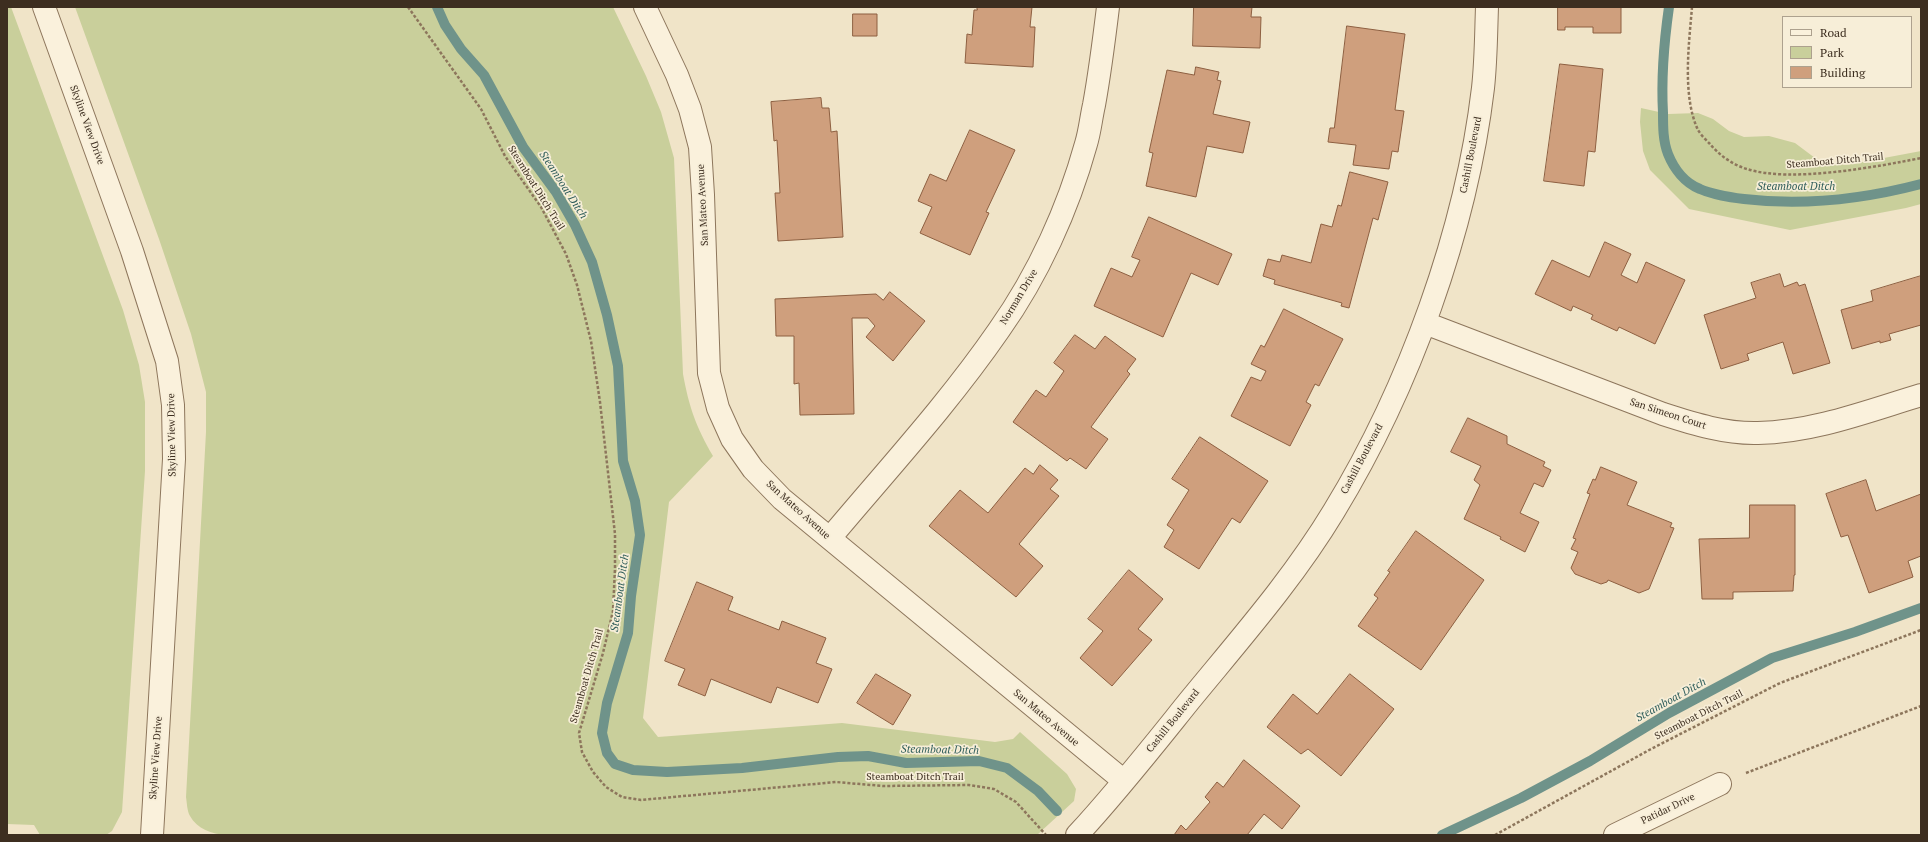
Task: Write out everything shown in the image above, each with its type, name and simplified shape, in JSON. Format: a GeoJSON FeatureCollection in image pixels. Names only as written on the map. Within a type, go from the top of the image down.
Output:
{"type":"FeatureCollection","features":[{"type":"Feature","properties":{"kind":"street","name":"Skyline View Drive"},"geometry":{"type":"LineString","coordinates":[[44,7],[149,302],[167,361],[173,404],[174,459],[152,835]]}},
{"type":"Feature","properties":{"kind":"street","name":"San Mateo Avenue"},"geometry":{"type":"LineString","coordinates":[[645,7],[677,75],[690,109],[700,147],[709,372],[718,408],[732,439],[753,469],[782,499],[1124,782]]}},
{"type":"Feature","properties":{"kind":"street","name":"Norman Drive"},"geometry":{"type":"LineString","coordinates":[[830,538],[952,394],[1000,330],[1038,265],[1063,212],[1086,143],[1103,53],[1108,7]]}},
{"type":"Feature","properties":{"kind":"street","name":"Cashill Boulevard"},"geometry":{"type":"LineString","coordinates":[[1077,835],[1124,782],[1264,610],[1333,512],[1363,459],[1393,399],[1424,323],[1454,229],[1469,173],[1483,87],[1487,7]]}},
{"type":"Feature","properties":{"kind":"street","name":"San Simeon Court"},"geometry":{"type":"LineString","coordinates":[[1424,323],[1663,414],[1698,425],[1728,431],[1758,433],[1791,430],[1825,424],[1921,395]]}},
{"type":"Feature","properties":{"kind":"street","name":"Patidar Drive"},"geometry":{"type":"LineString","coordinates":[[1615,835],[1720,784]]}},
{"type":"Feature","properties":{"kind":"path","name":"Steamboat Ditch Trail"},"geometry":{"type":"LineString","coordinates":[[408,7],[481,109],[505,156],[541,207],[566,254],[577,285],[591,341],[615,534],[613,611],[603,653],[579,733],[582,752],[593,772],[606,787],[622,797],[641,800],[836,782],[883,786],[969,785],[994,789],[1016,802],[1046,835]]}},
{"type":"Feature","properties":{"kind":"path","name":"Steamboat Ditch Trail"},"geometry":{"type":"LineString","coordinates":[[1692,7],[1688,87],[1692,114],[1699,131],[1724,158],[1746,169],[1770,174],[1802,174],[1921,158]]}},
{"type":"Feature","properties":{"kind":"path","name":"Steamboat Ditch Trail"},"geometry":{"type":"LineString","coordinates":[[1495,835],[1658,745],[1780,683],[1921,630]]}},
{"type":"Feature","properties":{"kind":"path"},"geometry":{"type":"LineString","coordinates":[[1720,784],[1921,706]]}},
{"type":"Feature","properties":{"kind":"green space"},"geometry":{"type":"Polygon","coordinates":[[[7,7],[11,7],[123,310],[139,365],[145,402],[145,471],[122,812],[112,831],[106,835],[40,835],[34,825],[7,824],[7,7]]]}},
{"type":"Feature","properties":{"kind":"green space"},"geometry":{"type":"Polygon","coordinates":[[[75,7],[613,7],[646,76],[661,112],[674,158],[683,374],[694,416],[702,436],[713,456],[669,502],[643,718],[658,737],[842,723],[995,742],[1013,739],[1020,732],[1067,774],[1076,789],[1074,801],[1037,835],[226,835],[205,830],[193,821],[189,814],[186,797],[206,432],[206,392],[191,334],[159,239],[75,7]]]}},
{"type":"Feature","properties":{"kind":"green space"},"geometry":{"type":"Polygon","coordinates":[[[1641,108],[1668,114],[1698,113],[1713,119],[1729,131],[1744,137],[1769,136],[1795,143],[1819,161],[1847,165],[1921,151],[1921,204],[1790,230],[1689,209],[1650,170],[1643,151],[1640,122],[1641,108]]]}},
{"type":"Feature","properties":{"kind":"building"},"geometry":{"type":"Polygon","coordinates":[[[977,7],[1032,7],[1030,27],[1035,27],[1033,67],[965,63],[967,34],[972,35],[974,10],[977,10],[977,7]]]}},
{"type":"Feature","properties":{"kind":"building"},"geometry":{"type":"Polygon","coordinates":[[[1194,7],[1252,7],[1251,17],[1261,17],[1260,48],[1193,46],[1194,7]]]}},
{"type":"Feature","properties":{"kind":"building"},"geometry":{"type":"Polygon","coordinates":[[[1558,7],[1621,7],[1621,33],[1593,33],[1593,27],[1565,27],[1565,30],[1558,30],[1558,7]]]}},
{"type":"Feature","properties":{"kind":"building"},"geometry":{"type":"Polygon","coordinates":[[[853,14],[877,14],[877,36],[853,36],[853,14]]]}},
{"type":"Feature","properties":{"kind":"building"},"geometry":{"type":"Polygon","coordinates":[[[1347,26],[1405,34],[1395,110],[1404,111],[1398,152],[1392,151],[1389,169],[1353,165],[1356,145],[1328,142],[1330,128],[1334,128],[1347,26]]]}},
{"type":"Feature","properties":{"kind":"building"},"geometry":{"type":"Polygon","coordinates":[[[1560,64],[1603,69],[1595,152],[1588,151],[1584,186],[1544,181],[1560,64]]]}},
{"type":"Feature","properties":{"kind":"building"},"geometry":{"type":"Polygon","coordinates":[[[1196,67],[1219,72],[1217,80],[1221,81],[1213,114],[1250,122],[1243,153],[1207,146],[1196,197],[1146,186],[1153,153],[1149,152],[1167,70],[1194,75],[1196,67]]]}},
{"type":"Feature","properties":{"kind":"building"},"geometry":{"type":"Polygon","coordinates":[[[821,98],[822,108],[829,108],[831,132],[837,131],[843,237],[778,241],[775,193],[780,193],[777,140],[774,141],[771,102],[821,98]]]}},
{"type":"Feature","properties":{"kind":"building"},"geometry":{"type":"Polygon","coordinates":[[[970,130],[1015,150],[986,212],[989,213],[970,255],[920,233],[932,207],[918,201],[930,174],[946,181],[970,130]]]}},
{"type":"Feature","properties":{"kind":"building"},"geometry":{"type":"Polygon","coordinates":[[[1350,172],[1388,182],[1378,220],[1373,218],[1349,308],[1341,306],[1342,303],[1274,284],[1275,280],[1263,276],[1268,259],[1280,262],[1282,255],[1311,263],[1321,224],[1332,227],[1338,205],[1341,206],[1350,172]]]}},
{"type":"Feature","properties":{"kind":"building"},"geometry":{"type":"Polygon","coordinates":[[[1149,217],[1232,254],[1218,285],[1191,273],[1163,337],[1094,306],[1111,268],[1132,277],[1140,260],[1132,257],[1149,217]]]}},
{"type":"Feature","properties":{"kind":"building"},"geometry":{"type":"Polygon","coordinates":[[[1605,242],[1631,254],[1621,275],[1637,283],[1646,262],[1685,280],[1655,344],[1619,327],[1617,331],[1591,319],[1593,315],[1573,306],[1571,311],[1535,294],[1552,260],[1589,277],[1605,242]]]}},
{"type":"Feature","properties":{"kind":"building"},"geometry":{"type":"Polygon","coordinates":[[[1780,274],[1784,287],[1797,282],[1799,286],[1805,284],[1830,363],[1793,374],[1783,342],[1747,354],[1749,360],[1721,369],[1704,315],[1756,298],[1751,283],[1780,274]]]}},
{"type":"Feature","properties":{"kind":"building"},"geometry":{"type":"Polygon","coordinates":[[[1921,276],[1921,325],[1889,334],[1891,340],[1880,343],[1880,341],[1852,349],[1841,310],[1873,301],[1871,291],[1921,276]]]}},
{"type":"Feature","properties":{"kind":"building"},"geometry":{"type":"Polygon","coordinates":[[[890,292],[925,321],[893,361],[866,337],[875,326],[868,318],[852,318],[854,414],[800,415],[799,383],[794,384],[794,336],[776,336],[775,299],[876,294],[883,300],[890,292]]]}},
{"type":"Feature","properties":{"kind":"building"},"geometry":{"type":"Polygon","coordinates":[[[1284,309],[1343,339],[1319,386],[1315,384],[1306,402],[1311,405],[1290,446],[1231,416],[1251,377],[1261,381],[1266,371],[1251,364],[1261,345],[1264,347],[1284,309]]]}},
{"type":"Feature","properties":{"kind":"building"},"geometry":{"type":"Polygon","coordinates":[[[1075,335],[1095,349],[1105,336],[1136,359],[1127,371],[1130,374],[1091,427],[1108,439],[1086,469],[1070,458],[1067,461],[1013,422],[1036,390],[1046,397],[1064,371],[1054,363],[1075,335]]]}},
{"type":"Feature","properties":{"kind":"building"},"geometry":{"type":"Polygon","coordinates":[[[1468,418],[1507,436],[1507,444],[1545,462],[1543,466],[1551,470],[1543,487],[1534,483],[1520,513],[1539,522],[1525,552],[1500,539],[1501,537],[1464,519],[1480,485],[1474,480],[1481,466],[1451,452],[1468,418]]]}},
{"type":"Feature","properties":{"kind":"building"},"geometry":{"type":"Polygon","coordinates":[[[1200,437],[1268,481],[1240,523],[1232,518],[1199,569],[1164,547],[1174,530],[1167,525],[1189,490],[1172,479],[1200,437]]]}},
{"type":"Feature","properties":{"kind":"building"},"geometry":{"type":"Polygon","coordinates":[[[1040,465],[1058,480],[1050,489],[1059,496],[1019,544],[1043,566],[1016,597],[929,526],[960,490],[988,513],[1025,468],[1033,474],[1040,465]]]}},
{"type":"Feature","properties":{"kind":"building"},"geometry":{"type":"Polygon","coordinates":[[[1601,467],[1637,482],[1627,505],[1672,523],[1670,527],[1674,528],[1649,589],[1639,593],[1608,580],[1607,582],[1601,584],[1575,574],[1571,568],[1578,552],[1571,549],[1576,539],[1573,538],[1590,494],[1587,493],[1593,479],[1595,480],[1601,467]]]}},
{"type":"Feature","properties":{"kind":"building"},"geometry":{"type":"Polygon","coordinates":[[[1866,480],[1876,511],[1921,494],[1921,556],[1908,561],[1913,577],[1869,593],[1848,535],[1841,537],[1826,494],[1866,480]]]}},
{"type":"Feature","properties":{"kind":"building"},"geometry":{"type":"Polygon","coordinates":[[[1750,505],[1795,505],[1795,575],[1793,591],[1733,592],[1733,599],[1702,599],[1699,539],[1749,538],[1750,505]]]}},
{"type":"Feature","properties":{"kind":"building"},"geometry":{"type":"Polygon","coordinates":[[[1416,531],[1484,580],[1421,670],[1358,626],[1378,598],[1374,595],[1390,572],[1388,571],[1416,531]]]}},
{"type":"Feature","properties":{"kind":"building"},"geometry":{"type":"Polygon","coordinates":[[[1129,570],[1163,599],[1138,629],[1152,640],[1112,686],[1080,658],[1103,631],[1088,619],[1129,570]]]}},
{"type":"Feature","properties":{"kind":"building"},"geometry":{"type":"Polygon","coordinates":[[[697,582],[733,597],[728,610],[779,630],[782,621],[826,638],[816,663],[832,669],[818,703],[777,687],[771,703],[711,679],[705,696],[678,685],[685,669],[665,661],[697,582]]]}},
{"type":"Feature","properties":{"kind":"building"},"geometry":{"type":"Polygon","coordinates":[[[876,674],[911,695],[893,725],[857,703],[876,674]]]}},
{"type":"Feature","properties":{"kind":"building"},"geometry":{"type":"Polygon","coordinates":[[[1350,674],[1394,709],[1341,776],[1308,749],[1301,754],[1267,727],[1293,694],[1317,714],[1350,674]]]}},
{"type":"Feature","properties":{"kind":"building"},"geometry":{"type":"Polygon","coordinates":[[[1244,760],[1300,806],[1282,829],[1264,814],[1247,835],[1174,835],[1181,825],[1186,830],[1210,802],[1205,797],[1217,782],[1223,787],[1244,760]]]}},
{"type":"Feature","properties":{"kind":"waterway","name":"Steamboat Ditch"},"geometry":{"type":"LineString","coordinates":[[437,7],[445,25],[461,49],[484,75],[523,147],[556,192],[575,225],[592,262],[607,315],[618,366],[623,461],[635,501],[640,535],[631,596],[628,633],[607,703],[602,733],[607,753],[615,764],[633,770],[667,772],[742,768],[838,757],[868,756],[906,763],[979,761],[1007,768],[1038,791],[1057,811]]}},
{"type":"Feature","properties":{"kind":"waterway","name":"Steamboat Ditch"},"geometry":{"type":"LineString","coordinates":[[1669,7],[1664,46],[1662,100],[1664,139],[1666,149],[1673,165],[1690,183],[1705,191],[1722,196],[1789,202],[1833,200],[1856,197],[1878,194],[1921,184]]}},
{"type":"Feature","properties":{"kind":"waterway","name":"Steamboat Ditch"},"geometry":{"type":"LineString","coordinates":[[1442,835],[1521,798],[1590,761],[1669,713],[1772,658],[1855,632],[1921,608]]}}]}
